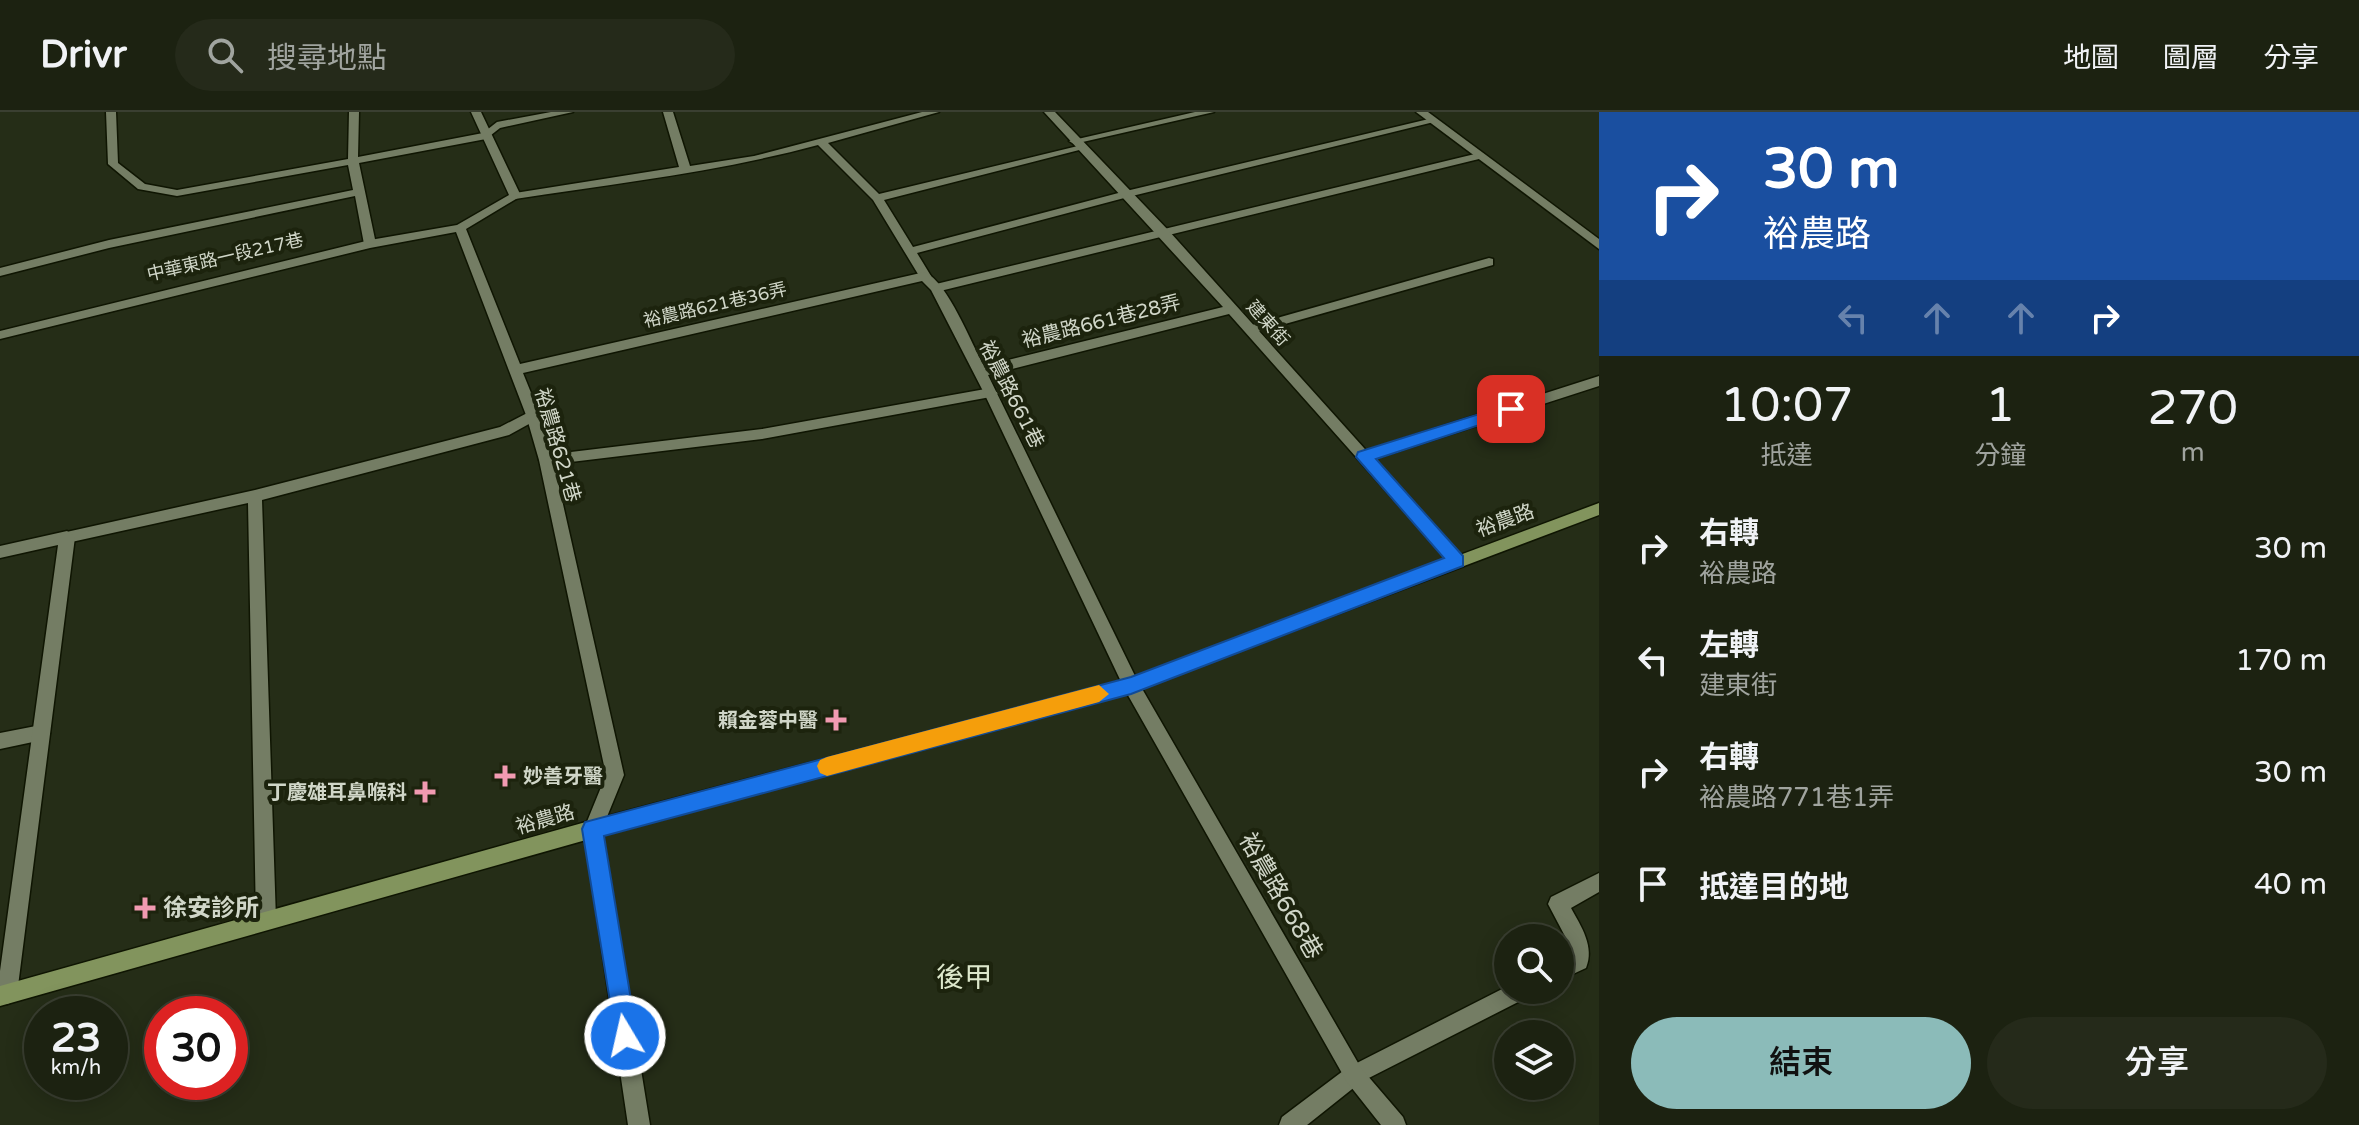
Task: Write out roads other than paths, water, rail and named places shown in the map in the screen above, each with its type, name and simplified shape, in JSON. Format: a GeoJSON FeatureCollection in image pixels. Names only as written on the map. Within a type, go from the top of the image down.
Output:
{"type":"FeatureCollection","features":[{"type":"Feature","properties":{"kind":"street"},"geometry":{"type":"LineString","coordinates":[[111,112],[113,164],[142,187],[177,193],[486,136],[497,125],[568,112]]}},
{"type":"Feature","properties":{"kind":"street"},"geometry":{"type":"LineString","coordinates":[[354,112],[353,161],[370,244]]}},
{"type":"Feature","properties":{"kind":"street"},"geometry":{"type":"LineString","coordinates":[[476,112],[515,196]]}},
{"type":"Feature","properties":{"kind":"street"},"geometry":{"type":"LineString","coordinates":[[668,112],[686,171]]}},
{"type":"Feature","properties":{"kind":"street"},"geometry":{"type":"LineString","coordinates":[[460,228],[515,196],[686,171],[822,143],[934,112]]}},
{"type":"Feature","properties":{"kind":"street","name":"建東街"},"geometry":{"type":"LineString","coordinates":[[1049,112],[1165,234],[1457,561]]}},
{"type":"Feature","properties":{"kind":"street"},"geometry":{"type":"LineString","coordinates":[[877,198],[1209,112]]}},
{"type":"Feature","properties":{"kind":"street"},"geometry":{"type":"LineString","coordinates":[[1421,112],[1599,245]]}},
{"type":"Feature","properties":{"kind":"street"},"geometry":{"type":"LineString","coordinates":[[910,251],[1126,194],[1433,121]]}},
{"type":"Feature","properties":{"kind":"street","name":"裕農路661巷"},"geometry":{"type":"LineString","coordinates":[[822,143],[877,198],[930,282],[991,393],[1131,685]]}},
{"type":"Feature","properties":{"kind":"street","name":"裕農路621巷36弄"},"geometry":{"type":"LineString","coordinates":[[514,370],[1165,234],[1479,156]]}},
{"type":"Feature","properties":{"kind":"street"},"geometry":{"type":"LineString","coordinates":[[0,272],[109,244],[359,192]]}},
{"type":"Feature","properties":{"kind":"street","name":"中華東路一段217巷"},"geometry":{"type":"LineString","coordinates":[[0,335],[370,244],[460,228]]}},
{"type":"Feature","properties":{"kind":"street","name":"裕農路621巷"},"geometry":{"type":"LineString","coordinates":[[460,228],[533,415],[546,460],[615,775],[593,829]]}},
{"type":"Feature","properties":{"kind":"street"},"geometry":{"type":"LineString","coordinates":[[1250,330],[1489,262]]}},
{"type":"Feature","properties":{"kind":"street","name":"裕農路661巷28弄"},"geometry":{"type":"LineString","coordinates":[[980,372],[1231,309]]}},
{"type":"Feature","properties":{"kind":"street"},"geometry":{"type":"LineString","coordinates":[[1364,457],[1599,381]]}},
{"type":"Feature","properties":{"kind":"street"},"geometry":{"type":"LineString","coordinates":[[546,460],[762,434],[991,393]]}},
{"type":"Feature","properties":{"kind":"street"},"geometry":{"type":"LineString","coordinates":[[0,552],[255,496],[504,431],[533,415]]}},
{"type":"Feature","properties":{"kind":"street"},"geometry":{"type":"LineString","coordinates":[[255,496],[266,920]]}},
{"type":"Feature","properties":{"kind":"street","name":"裕農路"},"geometry":{"type":"LineString","coordinates":[[4,995],[593,829],[1131,685],[1599,509]]}},
{"type":"Feature","properties":{"kind":"street"},"geometry":{"type":"LineString","coordinates":[[4,995],[67,537]]}},
{"type":"Feature","properties":{"kind":"street","name":"裕農路668巷"},"geometry":{"type":"LineString","coordinates":[[1131,685],[1354,1075],[1395,1125]]}},
{"type":"Feature","properties":{"kind":"street"},"geometry":{"type":"LineString","coordinates":[[0,741],[41,733]]}},
{"type":"Feature","properties":{"kind":"street"},"geometry":{"type":"LineString","coordinates":[[593,829],[639,1125]]}},
{"type":"Feature","properties":{"kind":"street"},"geometry":{"type":"LineString","coordinates":[[1569,924],[1558,904],[1599,882]]}},
{"type":"Feature","properties":{"kind":"street"},"geometry":{"type":"LineString","coordinates":[[1574,933],[1579,961],[1574,963]]}},
{"type":"Feature","properties":{"kind":"street"},"geometry":{"type":"LineString","coordinates":[[1290,1125],[1354,1075],[1494,1004]]}},
{"type":"Feature","properties":{"kind":"place","name":"賴金蓉中醫"},"geometry":{"type":"Point","coordinates":[836,720]}},
{"type":"Feature","properties":{"kind":"place","name":"妙善牙醫"},"geometry":{"type":"Point","coordinates":[505,776]}},
{"type":"Feature","properties":{"kind":"place","name":"丁慶雄耳鼻喉科"},"geometry":{"type":"Point","coordinates":[425,792]}},
{"type":"Feature","properties":{"kind":"place","name":"徐安診所"},"geometry":{"type":"Point","coordinates":[145,908]}},
{"type":"Feature","properties":{"kind":"district","name":"後甲"},"geometry":{"type":"Point","coordinates":[964,977]}}]}
